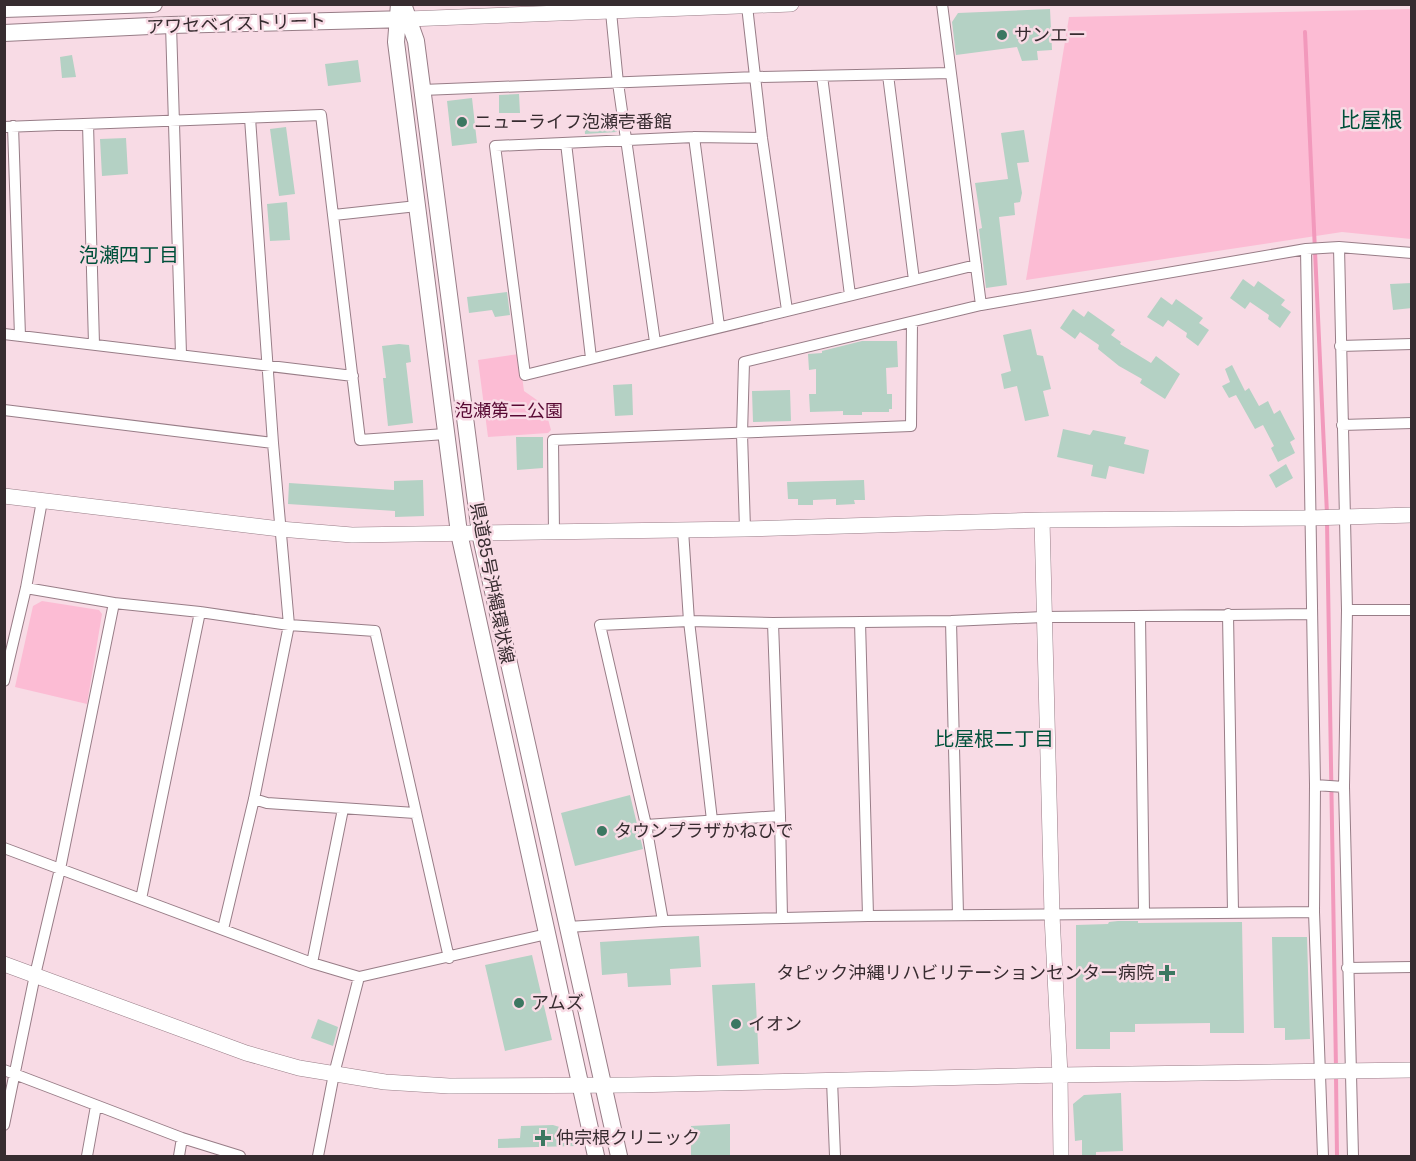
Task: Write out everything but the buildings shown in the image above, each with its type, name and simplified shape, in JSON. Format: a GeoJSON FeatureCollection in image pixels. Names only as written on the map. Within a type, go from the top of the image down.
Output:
{"type":"FeatureCollection","features":[{"type":"Feature","properties":{"kind":"main road","name":"アワセベイストリート"},"geometry":{"type":"LineString","coordinates":[[4,9],[154,4]]}},
{"type":"Feature","properties":{"kind":"main road","name":"アワセベイストリート"},"geometry":{"type":"LineString","coordinates":[[4,33],[402,12]]}},
{"type":"Feature","properties":{"kind":"main road","name":"県道85号沖縄環状線"},"geometry":{"type":"LineString","coordinates":[[402,12],[416,41],[480,533],[619,1156]]}},
{"type":"Feature","properties":{"kind":"main road","name":"県道85号沖縄環状線"},"geometry":{"type":"LineString","coordinates":[[402,12],[396,42],[459,533],[596,1156]]}},
{"type":"Feature","properties":{"kind":"street","name":"アワセベイストリート"},"geometry":{"type":"LineString","coordinates":[[402,12],[610,12],[791,4]]}},
{"type":"Feature","properties":{"kind":"street"},"geometry":{"type":"LineString","coordinates":[[942,4],[981,305]]}},
{"type":"Feature","properties":{"kind":"street"},"geometry":{"type":"LineString","coordinates":[[747,6],[757,77],[762,138],[788,310]]}},
{"type":"Feature","properties":{"kind":"street"},"geometry":{"type":"LineString","coordinates":[[610,12],[655,342]]}},
{"type":"Feature","properties":{"kind":"street"},"geometry":{"type":"LineString","coordinates":[[171,25],[181,354]]}},
{"type":"Feature","properties":{"kind":"street"},"geometry":{"type":"LineString","coordinates":[[422,90],[757,77],[951,73]]}},
{"type":"Feature","properties":{"kind":"street"},"geometry":{"type":"LineString","coordinates":[[888,75],[914,280]]}},
{"type":"Feature","properties":{"kind":"street"},"geometry":{"type":"LineString","coordinates":[[822,76],[850,295]]}},
{"type":"Feature","properties":{"kind":"street"},"geometry":{"type":"LineString","coordinates":[[20,336],[9,127],[321,115],[360,440],[446,434]]}},
{"type":"Feature","properties":{"kind":"street"},"geometry":{"type":"LineString","coordinates":[[223,929],[254,799],[289,625],[267,365],[250,118]]}},
{"type":"Feature","properties":{"kind":"street"},"geometry":{"type":"LineString","coordinates":[[88,124],[94,344]]}},
{"type":"Feature","properties":{"kind":"street"},"geometry":{"type":"LineString","coordinates":[[762,138],[694,137],[495,146],[525,375],[976,265]]}},
{"type":"Feature","properties":{"kind":"street"},"geometry":{"type":"LineString","coordinates":[[694,137],[719,326]]}},
{"type":"Feature","properties":{"kind":"street"},"geometry":{"type":"LineString","coordinates":[[566,143],[591,358]]}},
{"type":"Feature","properties":{"kind":"street"},"geometry":{"type":"LineString","coordinates":[[334,215],[417,206]]}},
{"type":"Feature","properties":{"kind":"street"},"geometry":{"type":"LineString","coordinates":[[1339,247],[1342,425],[1340,517],[1347,610],[1344,787],[1353,1156]]}},
{"type":"Feature","properties":{"kind":"street"},"geometry":{"type":"LineString","coordinates":[[745,529],[742,434],[744,362],[981,305],[1306,249],[1339,247],[1412,253]]}},
{"type":"Feature","properties":{"kind":"street"},"geometry":{"type":"LineString","coordinates":[[1306,249],[1314,518],[1312,614],[1315,785],[1314,912],[1323,1072],[1323,1156]]}},
{"type":"Feature","properties":{"kind":"street"},"geometry":{"type":"LineString","coordinates":[[555,533],[553,440],[911,426],[912,322]]}},
{"type":"Feature","properties":{"kind":"street"},"geometry":{"type":"LineString","coordinates":[[4,334],[354,376]]}},
{"type":"Feature","properties":{"kind":"street"},"geometry":{"type":"LineString","coordinates":[[1340,346],[1412,344]]}},
{"type":"Feature","properties":{"kind":"street"},"geometry":{"type":"LineString","coordinates":[[4,410],[273,442]]}},
{"type":"Feature","properties":{"kind":"street"},"geometry":{"type":"LineString","coordinates":[[1342,425],[1412,423]]}},
{"type":"Feature","properties":{"kind":"street"},"geometry":{"type":"LineString","coordinates":[[4,496],[280,529],[352,535],[745,529],[1042,520],[1412,515]]}},
{"type":"Feature","properties":{"kind":"street"},"geometry":{"type":"LineString","coordinates":[[4,681],[26,588],[42,501]]}},
{"type":"Feature","properties":{"kind":"street"},"geometry":{"type":"LineString","coordinates":[[1042,520],[1061,1156]]}},
{"type":"Feature","properties":{"kind":"street"},"geometry":{"type":"LineString","coordinates":[[683,530],[689,621],[712,820]]}},
{"type":"Feature","properties":{"kind":"street"},"geometry":{"type":"LineString","coordinates":[[26,588],[114,603],[289,625],[375,632],[449,958]]}},
{"type":"Feature","properties":{"kind":"street"},"geometry":{"type":"LineString","coordinates":[[4,1125],[10,1072],[60,869],[114,603]]}},
{"type":"Feature","properties":{"kind":"street"},"geometry":{"type":"LineString","coordinates":[[1347,610],[1412,610]]}},
{"type":"Feature","properties":{"kind":"street"},"geometry":{"type":"LineString","coordinates":[[141,899],[200,612]]}},
{"type":"Feature","properties":{"kind":"street"},"geometry":{"type":"LineString","coordinates":[[1228,614],[1233,912]]}},
{"type":"Feature","properties":{"kind":"street"},"geometry":{"type":"LineString","coordinates":[[663,921],[646,825],[600,625],[689,621],[773,623],[951,621],[1044,617],[1312,614]]}},
{"type":"Feature","properties":{"kind":"street"},"geometry":{"type":"LineString","coordinates":[[1140,616],[1144,912]]}},
{"type":"Feature","properties":{"kind":"street"},"geometry":{"type":"LineString","coordinates":[[951,621],[958,915]]}},
{"type":"Feature","properties":{"kind":"street"},"geometry":{"type":"LineString","coordinates":[[860,622],[868,916]]}},
{"type":"Feature","properties":{"kind":"street"},"geometry":{"type":"LineString","coordinates":[[773,623],[782,918]]}},
{"type":"Feature","properties":{"kind":"street"},"geometry":{"type":"LineString","coordinates":[[1315,785],[1344,787]]}},
{"type":"Feature","properties":{"kind":"street"},"geometry":{"type":"LineString","coordinates":[[254,799],[267,803],[416,813]]}},
{"type":"Feature","properties":{"kind":"street"},"geometry":{"type":"LineString","coordinates":[[312,963],[343,809]]}},
{"type":"Feature","properties":{"kind":"street"},"geometry":{"type":"LineString","coordinates":[[646,825],[780,816]]}},
{"type":"Feature","properties":{"kind":"street"},"geometry":{"type":"LineString","coordinates":[[4,848],[312,963],[359,977],[547,934]]}},
{"type":"Feature","properties":{"kind":"street"},"geometry":{"type":"LineString","coordinates":[[568,927],[663,921],[868,916],[1314,912]]}},
{"type":"Feature","properties":{"kind":"street"},"geometry":{"type":"LineString","coordinates":[[4,964],[246,1053],[299,1068],[385,1082],[449,1086],[602,1085],[1412,1070]]}},
{"type":"Feature","properties":{"kind":"street"},"geometry":{"type":"LineString","coordinates":[[1347,968],[1412,967]]}},
{"type":"Feature","properties":{"kind":"street"},"geometry":{"type":"LineString","coordinates":[[318,1156],[334,1074],[359,977]]}},
{"type":"Feature","properties":{"kind":"street"},"geometry":{"type":"LineString","coordinates":[[10,1072],[182,1138],[240,1156]]}},
{"type":"Feature","properties":{"kind":"street"},"geometry":{"type":"LineString","coordinates":[[832,1080],[835,1156]]}},
{"type":"Feature","properties":{"kind":"street"},"geometry":{"type":"LineString","coordinates":[[87,1156],[96,1106]]}},
{"type":"Feature","properties":{"kind":"street"},"geometry":{"type":"LineString","coordinates":[[178,1156],[182,1138]]}},
{"type":"Feature","properties":{"kind":"green space"},"geometry":{"type":"Polygon","coordinates":[[[1411,9],[1411,239],[1342,232],[1026,280],[1069,17],[1411,9]]]}},
{"type":"Feature","properties":{"kind":"green space","name":"泡瀬第二公園"},"geometry":{"type":"Polygon","coordinates":[[[519,354],[524,391],[544,405],[551,430],[548,433],[488,437],[478,360],[519,354]]]}},
{"type":"Feature","properties":{"kind":"green space"},"geometry":{"type":"Polygon","coordinates":[[[42,601],[99,610],[102,614],[87,704],[15,687],[33,606],[42,601]]]}},
{"type":"Feature","properties":{"kind":"waterway"},"geometry":{"type":"LineString","coordinates":[[1305,32],[1327,514]]}},
{"type":"Feature","properties":{"kind":"waterway"},"geometry":{"type":"LineString","coordinates":[[1327,521],[1336,1069]]}},
{"type":"Feature","properties":{"kind":"waterway"},"geometry":{"type":"LineString","coordinates":[[1336,1076],[1337,1156]]}},
{"type":"Feature","properties":{"kind":"place","name":"サンエー"},"geometry":{"type":"Point","coordinates":[1002,35]}},
{"type":"Feature","properties":{"kind":"place","name":"ニューライフ泡瀬壱番館"},"geometry":{"type":"Point","coordinates":[462,122]}},
{"type":"Feature","properties":{"kind":"place","name":"タウンプラザかねひで"},"geometry":{"type":"Point","coordinates":[602,831]}},
{"type":"Feature","properties":{"kind":"place","name":"タピック沖縄リハビリテーションセンター病院"},"geometry":{"type":"Point","coordinates":[1167,973]}},
{"type":"Feature","properties":{"kind":"place","name":"アムズ"},"geometry":{"type":"Point","coordinates":[519,1003]}},
{"type":"Feature","properties":{"kind":"place","name":"イオン"},"geometry":{"type":"Point","coordinates":[736,1024]}},
{"type":"Feature","properties":{"kind":"place","name":"仲宗根クリニック"},"geometry":{"type":"Point","coordinates":[543,1138]}},
{"type":"Feature","properties":{"kind":"district","name":"比屋根"},"geometry":{"type":"Point","coordinates":[1371,120]}},
{"type":"Feature","properties":{"kind":"district","name":"泡瀬四丁目"},"geometry":{"type":"Point","coordinates":[129,255]}},
{"type":"Feature","properties":{"kind":"district","name":"比屋根二丁目"},"geometry":{"type":"Point","coordinates":[994,739]}}]}
